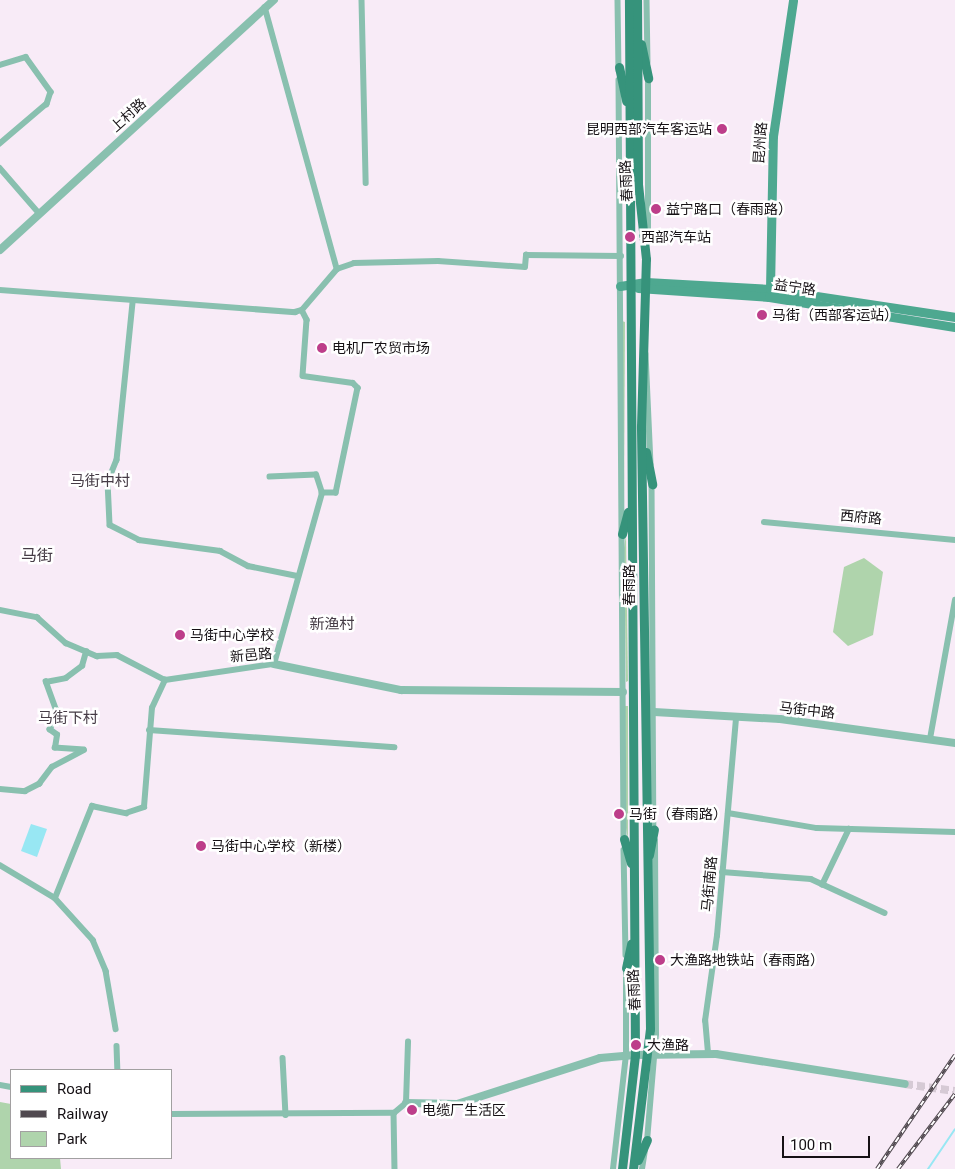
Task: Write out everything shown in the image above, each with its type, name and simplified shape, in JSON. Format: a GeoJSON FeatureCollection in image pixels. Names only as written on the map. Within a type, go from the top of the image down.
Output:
{"type":"FeatureCollection","features":[{"type":"Feature","properties":{"kind":"main road","name":"春雨路"},"geometry":{"type":"LineString","coordinates":[[622,1169],[626,1143],[631,1055],[635,924],[629,0]]}},
{"type":"Feature","properties":{"kind":"main road","name":"春雨路"},"geometry":{"type":"LineString","coordinates":[[634,1169],[652,1055],[645,872],[641,426],[646,259],[638,184],[637,0]]}},
{"type":"Feature","properties":{"kind":"main road","name":"昆州路"},"geometry":{"type":"LineString","coordinates":[[770,289],[773,136],[793,0]]}},
{"type":"Feature","properties":{"kind":"main road"},"geometry":{"type":"LineString","coordinates":[[638,25],[648,78]]}},
{"type":"Feature","properties":{"kind":"main road"},"geometry":{"type":"LineString","coordinates":[[618,67],[630,125]]}},
{"type":"Feature","properties":{"kind":"main road","name":"益宁路"},"geometry":{"type":"LineString","coordinates":[[620,286],[770,289],[955,317]]}},
{"type":"Feature","properties":{"kind":"main road","name":"益宁路"},"geometry":{"type":"LineString","coordinates":[[645,286],[769,297],[955,326]]}},
{"type":"Feature","properties":{"kind":"main road"},"geometry":{"type":"LineString","coordinates":[[641,426],[652,484]]}},
{"type":"Feature","properties":{"kind":"main road"},"geometry":{"type":"LineString","coordinates":[[622,534],[631,500]]}},
{"type":"Feature","properties":{"kind":"main road"},"geometry":{"type":"LineString","coordinates":[[645,872],[654,829]]}},
{"type":"Feature","properties":{"kind":"main road"},"geometry":{"type":"LineString","coordinates":[[624,839],[634,875]]}},
{"type":"Feature","properties":{"kind":"main road"},"geometry":{"type":"LineString","coordinates":[[626,968],[635,924]]}},
{"type":"Feature","properties":{"kind":"main road"},"geometry":{"type":"LineString","coordinates":[[649,987],[656,1034]]}},
{"type":"Feature","properties":{"kind":"main road"},"geometry":{"type":"LineString","coordinates":[[634,1169],[647,1140]]}},
{"type":"Feature","properties":{"kind":"main road"},"geometry":{"type":"LineString","coordinates":[[618,1169],[626,1143]]}},
{"type":"Feature","properties":{"kind":"street"},"geometry":{"type":"LineString","coordinates":[[362,0],[366,183]]}},
{"type":"Feature","properties":{"kind":"street"},"geometry":{"type":"LineString","coordinates":[[613,1169],[631,1055],[626,968],[624,839],[618,0]]}},
{"type":"Feature","properties":{"kind":"street"},"geometry":{"type":"LineString","coordinates":[[646,259],[647,0]]}},
{"type":"Feature","properties":{"kind":"street"},"geometry":{"type":"LineString","coordinates":[[269,3],[337,269]]}},
{"type":"Feature","properties":{"kind":"street","name":"上村路"},"geometry":{"type":"LineString","coordinates":[[0,250],[269,3]]}},
{"type":"Feature","properties":{"kind":"street"},"geometry":{"type":"LineString","coordinates":[[0,65],[26,56],[51,92],[47,104],[0,144]]}},
{"type":"Feature","properties":{"kind":"street"},"geometry":{"type":"LineString","coordinates":[[0,168],[39,213]]}},
{"type":"Feature","properties":{"kind":"street"},"geometry":{"type":"LineString","coordinates":[[302,310],[337,269],[366,261],[525,266],[526,256],[621,256]]}},
{"type":"Feature","properties":{"kind":"street"},"geometry":{"type":"LineString","coordinates":[[0,290],[133,303],[302,310]]}},
{"type":"Feature","properties":{"kind":"street"},"geometry":{"type":"LineString","coordinates":[[133,303],[116,460],[108,482],[110,525],[139,540],[220,551],[248,566],[297,576]]}},
{"type":"Feature","properties":{"kind":"street"},"geometry":{"type":"LineString","coordinates":[[302,310],[307,320],[303,376],[353,383],[358,388],[336,493],[322,493]]}},
{"type":"Feature","properties":{"kind":"street"},"geometry":{"type":"LineString","coordinates":[[642,1169],[647,1140],[652,1055],[656,1034],[652,484],[650,378],[644,345]]}},
{"type":"Feature","properties":{"kind":"street"},"geometry":{"type":"LineString","coordinates":[[270,478],[316,475],[322,493],[297,576],[274,664]]}},
{"type":"Feature","properties":{"kind":"street","name":"西府路"},"geometry":{"type":"LineString","coordinates":[[764,522],[955,540]]}},
{"type":"Feature","properties":{"kind":"street"},"geometry":{"type":"LineString","coordinates":[[930,739],[955,600]]}},
{"type":"Feature","properties":{"kind":"street"},"geometry":{"type":"LineString","coordinates":[[0,610],[37,617],[66,643],[86,652],[117,655],[165,680],[155,696],[149,730],[144,807],[126,813],[92,806],[55,898]]}},
{"type":"Feature","properties":{"kind":"street"},"geometry":{"type":"LineString","coordinates":[[0,790],[26,791],[39,784],[52,767],[84,750],[55,748],[57,735],[50,730],[56,710],[46,682],[66,678],[82,666],[86,652]]}},
{"type":"Feature","properties":{"kind":"street","name":"新邑路"},"geometry":{"type":"LineString","coordinates":[[165,680],[274,664],[401,690],[623,692]]}},
{"type":"Feature","properties":{"kind":"street","name":"马街中路"},"geometry":{"type":"LineString","coordinates":[[654,712],[736,717],[955,742]]}},
{"type":"Feature","properties":{"kind":"street","name":"马街南路"},"geometry":{"type":"LineString","coordinates":[[708,1053],[705,1021],[722,872],[736,717]]}},
{"type":"Feature","properties":{"kind":"street"},"geometry":{"type":"LineString","coordinates":[[149,730],[394,747]]}},
{"type":"Feature","properties":{"kind":"street"},"geometry":{"type":"LineString","coordinates":[[728,813],[849,829],[955,832]]}},
{"type":"Feature","properties":{"kind":"street"},"geometry":{"type":"LineString","coordinates":[[822,885],[849,829]]}},
{"type":"Feature","properties":{"kind":"street"},"geometry":{"type":"LineString","coordinates":[[0,865],[55,898],[93,940],[106,971],[116,1029]]}},
{"type":"Feature","properties":{"kind":"street"},"geometry":{"type":"LineString","coordinates":[[722,872],[811,879],[885,913]]}},
{"type":"Feature","properties":{"kind":"street"},"geometry":{"type":"LineString","coordinates":[[406,1103],[408,1042]]}},
{"type":"Feature","properties":{"kind":"street"},"geometry":{"type":"LineString","coordinates":[[117,1046],[118,1069]]}},
{"type":"Feature","properties":{"kind":"street"},"geometry":{"type":"LineString","coordinates":[[172,1114],[286,1115],[394,1113],[406,1103],[457,1104],[600,1058],[631,1055],[708,1053],[906,1084]]}},
{"type":"Feature","properties":{"kind":"street"},"geometry":{"type":"LineString","coordinates":[[283,1058],[286,1115]]}},
{"type":"Feature","properties":{"kind":"street"},"geometry":{"type":"LineString","coordinates":[[394,1113],[395,1169]]}},
{"type":"Feature","properties":{"kind":"green space"},"geometry":{"type":"Polygon","coordinates":[[[622,321],[625,322],[624,508],[622,321]]]}},
{"type":"Feature","properties":{"kind":"green space"},"geometry":{"type":"Polygon","coordinates":[[[626,535],[628,681],[626,682],[624,548],[626,535]]]}},
{"type":"Feature","properties":{"kind":"green space"},"geometry":{"type":"Polygon","coordinates":[[[864,558],[883,572],[873,635],[848,646],[833,632],[844,567],[864,558]]]}},
{"type":"Feature","properties":{"kind":"green space"},"geometry":{"type":"Polygon","coordinates":[[[625,706],[628,706],[628,840],[626,828],[625,706]]]}},
{"type":"Feature","properties":{"kind":"green space"},"geometry":{"type":"Polygon","coordinates":[[[0,1102],[10,1104],[10,1159],[60,1159],[61,1169],[0,1169],[0,1102]]]}},
{"type":"Feature","properties":{"kind":"water"},"geometry":{"type":"Polygon","coordinates":[[[31,824],[47,829],[37,857],[21,851],[31,824]]]}},
{"type":"Feature","properties":{"kind":"waterway"},"geometry":{"type":"LineString","coordinates":[[928,1169],[955,1129]]}},
{"type":"Feature","properties":{"kind":"tunnel"},"geometry":{"type":"LineString","coordinates":[[905,1084],[955,1091]]}},
{"type":"Feature","properties":{"kind":"railway"},"geometry":{"type":"LineString","coordinates":[[877,1169],[955,1055]]}},
{"type":"Feature","properties":{"kind":"railway"},"geometry":{"type":"LineString","coordinates":[[898,1169],[955,1094]]}},
{"type":"Feature","properties":{"kind":"place","name":"昆明西部汽车客运站"},"geometry":{"type":"Point","coordinates":[722,129]}},
{"type":"Feature","properties":{"kind":"place","name":"益宁路口（春雨路）"},"geometry":{"type":"Point","coordinates":[656,209]}},
{"type":"Feature","properties":{"kind":"place","name":"西部汽车站"},"geometry":{"type":"Point","coordinates":[630,237]}},
{"type":"Feature","properties":{"kind":"place","name":"马街（西部客运站）"},"geometry":{"type":"Point","coordinates":[762,315]}},
{"type":"Feature","properties":{"kind":"place","name":"电机厂农贸市场"},"geometry":{"type":"Point","coordinates":[322,348]}},
{"type":"Feature","properties":{"kind":"place","name":"马街中心学校"},"geometry":{"type":"Point","coordinates":[180,635]}},
{"type":"Feature","properties":{"kind":"place","name":"马街（春雨路）"},"geometry":{"type":"Point","coordinates":[619,814]}},
{"type":"Feature","properties":{"kind":"place","name":"马街中心学校（新楼）"},"geometry":{"type":"Point","coordinates":[201,846]}},
{"type":"Feature","properties":{"kind":"place","name":"大渔路地铁站（春雨路）"},"geometry":{"type":"Point","coordinates":[660,960]}},
{"type":"Feature","properties":{"kind":"place","name":"大渔路"},"geometry":{"type":"Point","coordinates":[636,1045]}},
{"type":"Feature","properties":{"kind":"place","name":"电缆厂生活区"},"geometry":{"type":"Point","coordinates":[412,1110]}},
{"type":"Feature","properties":{"kind":"district","name":"马街中村"},"geometry":{"type":"Point","coordinates":[100,482]}},
{"type":"Feature","properties":{"kind":"district","name":"马街"},"geometry":{"type":"Point","coordinates":[37,556]}},
{"type":"Feature","properties":{"kind":"district","name":"新渔村"},"geometry":{"type":"Point","coordinates":[332,625]}},
{"type":"Feature","properties":{"kind":"district","name":"马街下村"},"geometry":{"type":"Point","coordinates":[68,719]}}]}
